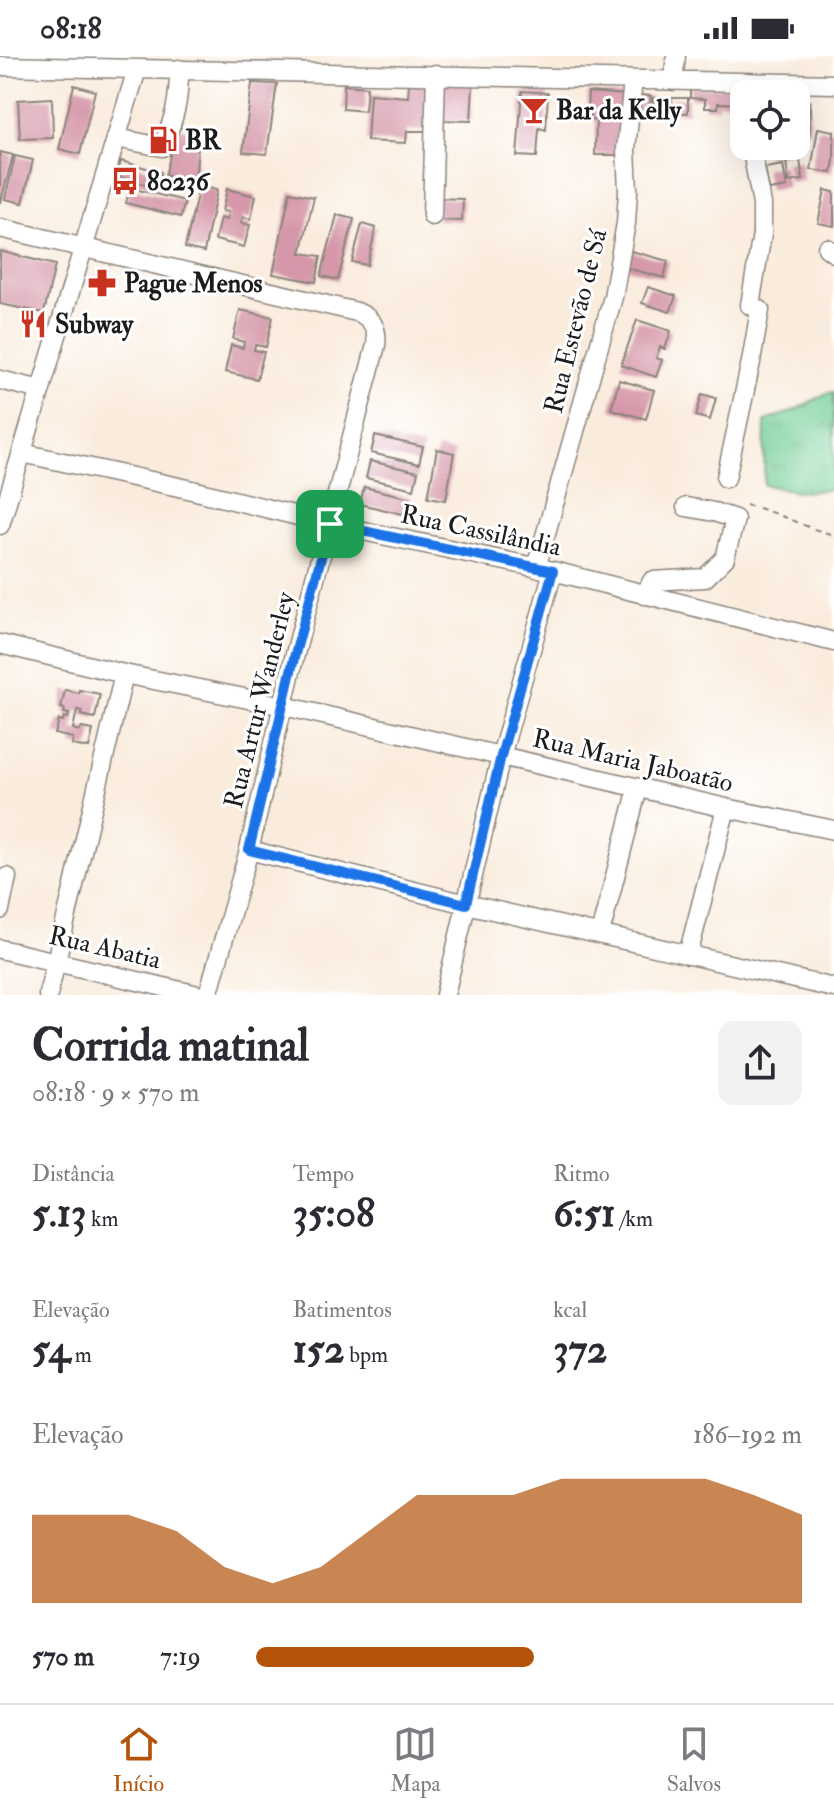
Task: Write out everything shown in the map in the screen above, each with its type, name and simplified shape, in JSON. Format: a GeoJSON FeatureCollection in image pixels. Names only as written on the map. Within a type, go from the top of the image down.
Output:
{"type":"FeatureCollection","features":[{"type":"Feature","properties":{"kind":"street"},"geometry":{"type":"LineString","coordinates":[[673,81],[676,56]]}},
{"type":"Feature","properties":{"kind":"street"},"geometry":{"type":"LineString","coordinates":[[0,66],[436,74],[673,81],[730,86]]}},
{"type":"Feature","properties":{"kind":"street"},"geometry":{"type":"LineString","coordinates":[[0,525],[137,69]]}},
{"type":"Feature","properties":{"kind":"street"},"geometry":{"type":"LineString","coordinates":[[116,138],[162,147],[179,98],[179,69]]}},
{"type":"Feature","properties":{"kind":"street"},"geometry":{"type":"LineString","coordinates":[[432,216],[436,74]]}},
{"type":"Feature","properties":{"kind":"street","name":"Rua Estevão de Sá"},"geometry":{"type":"LineString","coordinates":[[445,995],[544,570],[613,297],[626,223],[626,149],[633,80]]}},
{"type":"Feature","properties":{"kind":"street"},"geometry":{"type":"LineString","coordinates":[[810,85],[834,84]]}},
{"type":"Feature","properties":{"kind":"street"},"geometry":{"type":"LineString","coordinates":[[726,478],[760,310],[750,305],[762,234],[762,204],[754,160]]}},
{"type":"Feature","properties":{"kind":"street"},"geometry":{"type":"LineString","coordinates":[[0,228],[82,248]]}},
{"type":"Feature","properties":{"kind":"street","name":"Rua Artur Wanderley"},"geometry":{"type":"LineString","coordinates":[[82,248],[357,312],[373,324],[377,338],[295,654],[249,850],[208,995]]}},
{"type":"Feature","properties":{"kind":"street"},"geometry":{"type":"LineString","coordinates":[[0,380],[41,390]]}},
{"type":"Feature","properties":{"kind":"street","name":"Rua Cassilândia"},"geometry":{"type":"LineString","coordinates":[[22,453],[544,570],[834,642]]}},
{"type":"Feature","properties":{"kind":"street"},"geometry":{"type":"LineString","coordinates":[[645,595],[652,581],[705,578],[725,558],[735,519],[686,507]]}},
{"type":"Feature","properties":{"kind":"street","name":"Rua Maria Jaboatão"},"geometry":{"type":"LineString","coordinates":[[0,644],[834,830]]}},
{"type":"Feature","properties":{"kind":"street"},"geometry":{"type":"LineString","coordinates":[[48,995],[124,674]]}},
{"type":"Feature","properties":{"kind":"street"},"geometry":{"type":"LineString","coordinates":[[600,934],[638,788]]}},
{"type":"Feature","properties":{"kind":"street"},"geometry":{"type":"LineString","coordinates":[[688,955],[726,808]]}},
{"type":"Feature","properties":{"kind":"street"},"geometry":{"type":"LineString","coordinates":[[249,850],[466,904],[834,988]]}},
{"type":"Feature","properties":{"kind":"street"},"geometry":{"type":"LineString","coordinates":[[0,910],[7,877]]}},
{"type":"Feature","properties":{"kind":"street","name":"Rua Abatia"},"geometry":{"type":"LineString","coordinates":[[0,949],[198,995]]}},
{"type":"Feature","properties":{"kind":"path"},"geometry":{"type":"LineString","coordinates":[[746,505],[769,510],[810,529],[834,535]]}},
{"type":"Feature","properties":{"kind":"green space"},"geometry":{"type":"Polygon","coordinates":[[[834,392],[834,489],[803,492],[764,485],[765,421],[834,392]]]}},
{"type":"Feature","properties":{"kind":"building"},"geometry":{"type":"Polygon","coordinates":[[[409,82],[432,82],[431,131],[407,131],[406,143],[367,141],[370,94],[408,97],[409,82]]]}},
{"type":"Feature","properties":{"kind":"building"},"geometry":{"type":"Polygon","coordinates":[[[252,83],[277,84],[267,154],[243,152],[252,83]]]}},
{"type":"Feature","properties":{"kind":"building"},"geometry":{"type":"Polygon","coordinates":[[[440,83],[473,84],[471,121],[438,120],[440,83]]]}},
{"type":"Feature","properties":{"kind":"building"},"geometry":{"type":"Polygon","coordinates":[[[74,85],[95,91],[80,154],[59,149],[74,85]]]}},
{"type":"Feature","properties":{"kind":"building"},"geometry":{"type":"Polygon","coordinates":[[[344,85],[367,87],[365,111],[343,109],[344,85]]]}},
{"type":"Feature","properties":{"kind":"building"},"geometry":{"type":"Polygon","coordinates":[[[690,86],[730,87],[730,103],[718,103],[718,108],[705,108],[705,99],[690,98],[690,86]]]}},
{"type":"Feature","properties":{"kind":"building","name":"Bar da Kelly"},"geometry":{"type":"Polygon","coordinates":[[[522,91],[548,93],[546,130],[539,128],[537,157],[517,156],[522,91]]]}},
{"type":"Feature","properties":{"kind":"building"},"geometry":{"type":"Polygon","coordinates":[[[588,92],[626,95],[619,155],[595,155],[596,120],[590,120],[587,114],[588,92]]]}},
{"type":"Feature","properties":{"kind":"building"},"geometry":{"type":"Polygon","coordinates":[[[635,95],[651,96],[650,110],[633,109],[635,95]]]}},
{"type":"Feature","properties":{"kind":"building"},"geometry":{"type":"Polygon","coordinates":[[[52,98],[53,138],[20,139],[18,100],[52,98]]]}},
{"type":"Feature","properties":{"kind":"building"},"geometry":{"type":"Polygon","coordinates":[[[653,98],[669,98],[669,112],[653,112],[653,98]]]}},
{"type":"Feature","properties":{"kind":"building"},"geometry":{"type":"Polygon","coordinates":[[[672,98],[688,98],[688,113],[672,112],[672,98]]]}},
{"type":"Feature","properties":{"kind":"building"},"geometry":{"type":"Polygon","coordinates":[[[178,127],[199,132],[195,185],[165,175],[178,127]]]}},
{"type":"Feature","properties":{"kind":"building"},"geometry":{"type":"Polygon","coordinates":[[[818,128],[834,131],[832,173],[811,170],[818,128]]]}},
{"type":"Feature","properties":{"kind":"building"},"geometry":{"type":"Polygon","coordinates":[[[0,152],[13,155],[1,202],[0,202],[0,152]]]}},
{"type":"Feature","properties":{"kind":"building"},"geometry":{"type":"Polygon","coordinates":[[[15,156],[33,160],[23,203],[5,199],[15,156]]]}},
{"type":"Feature","properties":{"kind":"building"},"geometry":{"type":"Polygon","coordinates":[[[800,160],[803,180],[789,182],[786,162],[800,160]]]}},
{"type":"Feature","properties":{"kind":"building"},"geometry":{"type":"Polygon","coordinates":[[[121,161],[161,172],[156,188],[117,176],[121,161]]]}},
{"type":"Feature","properties":{"kind":"building"},"geometry":{"type":"Polygon","coordinates":[[[783,165],[787,187],[769,190],[765,168],[783,165]]]}},
{"type":"Feature","properties":{"kind":"building"},"geometry":{"type":"Polygon","coordinates":[[[199,186],[217,190],[204,252],[185,248],[199,186]]]}},
{"type":"Feature","properties":{"kind":"building"},"geometry":{"type":"Polygon","coordinates":[[[130,188],[185,201],[181,217],[126,203],[130,188]]]}},
{"type":"Feature","properties":{"kind":"building"},"geometry":{"type":"Polygon","coordinates":[[[227,189],[256,196],[251,219],[243,217],[241,223],[250,225],[244,247],[215,240],[220,218],[227,220],[228,212],[222,211],[227,189]]]}},
{"type":"Feature","properties":{"kind":"building"},"geometry":{"type":"Polygon","coordinates":[[[825,190],[834,192],[834,226],[818,223],[825,190]]]}},
{"type":"Feature","properties":{"kind":"building"},"geometry":{"type":"Polygon","coordinates":[[[290,192],[314,197],[301,253],[321,256],[316,282],[273,274],[290,192]]]}},
{"type":"Feature","properties":{"kind":"building"},"geometry":{"type":"Polygon","coordinates":[[[437,198],[463,199],[462,221],[437,220],[437,198]]]}},
{"type":"Feature","properties":{"kind":"building"},"geometry":{"type":"Polygon","coordinates":[[[337,215],[354,219],[338,280],[321,276],[337,215]]]}},
{"type":"Feature","properties":{"kind":"building"},"geometry":{"type":"Polygon","coordinates":[[[362,224],[376,228],[367,265],[352,262],[362,224]]]}},
{"type":"Feature","properties":{"kind":"building"},"geometry":{"type":"Polygon","coordinates":[[[0,251],[55,265],[44,313],[0,304],[0,251]]]}},
{"type":"Feature","properties":{"kind":"building"},"geometry":{"type":"Polygon","coordinates":[[[631,251],[668,261],[664,278],[627,268],[631,251]]]}},
{"type":"Feature","properties":{"kind":"building"},"geometry":{"type":"Polygon","coordinates":[[[648,287],[676,296],[670,312],[642,303],[648,287]]]}},
{"type":"Feature","properties":{"kind":"building"},"geometry":{"type":"Polygon","coordinates":[[[240,310],[273,317],[266,347],[255,345],[254,350],[264,352],[257,379],[225,372],[231,345],[243,348],[244,342],[233,339],[240,310]]]}},
{"type":"Feature","properties":{"kind":"building"},"geometry":{"type":"Polygon","coordinates":[[[637,320],[671,331],[665,349],[660,347],[656,358],[662,360],[656,377],[621,365],[637,320]]]}},
{"type":"Feature","properties":{"kind":"building"},"geometry":{"type":"Polygon","coordinates":[[[619,380],[654,390],[646,419],[611,409],[619,380]]]}},
{"type":"Feature","properties":{"kind":"building"},"geometry":{"type":"Polygon","coordinates":[[[702,394],[716,398],[710,420],[696,416],[702,394]]]}},
{"type":"Feature","properties":{"kind":"building"},"geometry":{"type":"Polygon","coordinates":[[[375,436],[423,447],[419,464],[371,453],[375,436]]]}},
{"type":"Feature","properties":{"kind":"building"},"geometry":{"type":"Polygon","coordinates":[[[437,449],[454,453],[446,500],[428,497],[437,449]]]}},
{"type":"Feature","properties":{"kind":"building"},"geometry":{"type":"Polygon","coordinates":[[[370,461],[418,472],[414,489],[366,478],[370,461]]]}},
{"type":"Feature","properties":{"kind":"building"},"geometry":{"type":"Polygon","coordinates":[[[364,487],[411,498],[407,515],[360,504],[364,487]]]}},
{"type":"Feature","properties":{"kind":"building"},"geometry":{"type":"Polygon","coordinates":[[[65,690],[100,694],[95,718],[81,715],[82,711],[77,710],[73,729],[93,730],[89,748],[72,745],[73,738],[55,734],[59,720],[68,718],[69,714],[61,708],[65,690]]]}},
{"type":"Feature","properties":{"kind":"place","name":"Bar da Kelly"},"geometry":{"type":"Point","coordinates":[534,110]}},
{"type":"Feature","properties":{"kind":"place","name":"BR"},"geometry":{"type":"Point","coordinates":[163,140]}},
{"type":"Feature","properties":{"kind":"place","name":"80236"},"geometry":{"type":"Point","coordinates":[125,181]}},
{"type":"Feature","properties":{"kind":"place","name":"Pague Menos"},"geometry":{"type":"Point","coordinates":[102,283]}},
{"type":"Feature","properties":{"kind":"place","name":"Subway"},"geometry":{"type":"Point","coordinates":[33,324]}},
{"type":"Feature","properties":{"kind":"route"},"geometry":{"type":"LineString","coordinates":[[330,524],[553,571],[501,756],[466,904],[249,850],[295,654],[330,524]]}}]}
